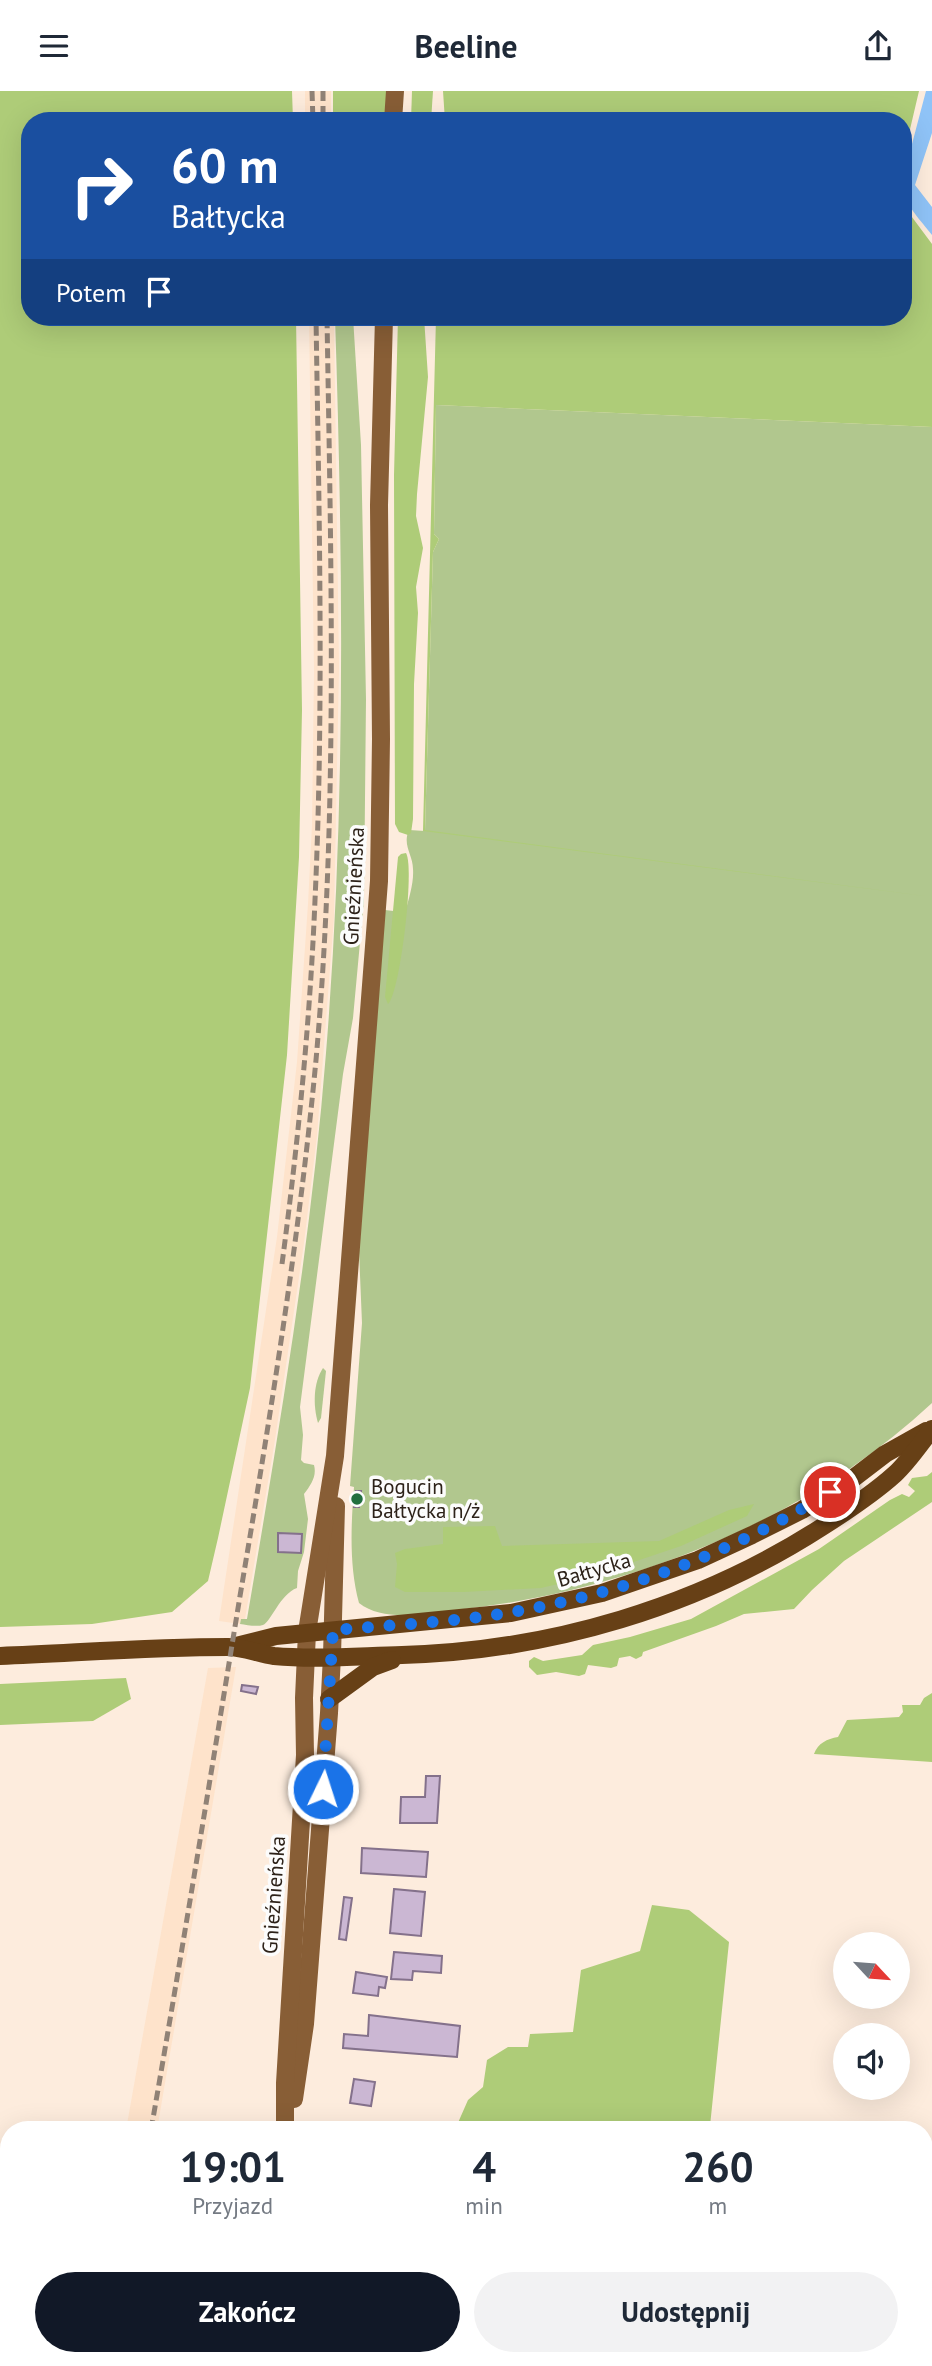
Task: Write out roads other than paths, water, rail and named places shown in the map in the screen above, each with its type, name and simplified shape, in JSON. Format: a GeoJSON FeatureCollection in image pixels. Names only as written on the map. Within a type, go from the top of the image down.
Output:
{"type":"FeatureCollection","features":[{"type":"Feature","properties":{"kind":"main road","name":"Bałtycka"},"geometry":{"type":"LineString","coordinates":[[0,1656],[232,1647],[276,1636],[307,1632],[511,1613],[602,1593],[657,1575],[742,1540],[802,1510],[851,1480],[885,1454],[932,1428]]}},
{"type":"Feature","properties":{"kind":"main road","name":"Bałtycka"},"geometry":{"type":"LineString","coordinates":[[232,1647],[274,1656],[405,1655],[543,1638],[628,1618],[687,1597],[795,1545],[896,1473],[932,1428]]}},
{"type":"Feature","properties":{"kind":"main road"},"geometry":{"type":"LineString","coordinates":[[329,1699],[373,1667],[405,1655]]}},
{"type":"Feature","properties":{"kind":"street"},"geometry":{"type":"LineString","coordinates":[[394,112],[395,91]]}},
{"type":"Feature","properties":{"kind":"street","name":"Gnieźnieńska"},"geometry":{"type":"LineString","coordinates":[[286,2121],[285,2084],[305,1755],[307,1632],[335,1456],[379,881],[379,505],[384,326]]}},
{"type":"Feature","properties":{"kind":"street","name":"Gnieźnieńska"},"geometry":{"type":"LineString","coordinates":[[288,2121],[297,2084],[305,2024],[329,1699],[333,1630],[335,1456]]}},
{"type":"Feature","properties":{"kind":"water"},"geometry":{"type":"Polygon","coordinates":[[[926,91],[932,91],[932,133],[915,185],[932,207],[932,235],[912,208],[912,144],[926,91]]]}},
{"type":"Feature","properties":{"kind":"railway"},"geometry":{"type":"LineString","coordinates":[[312,91],[313,112]]}},
{"type":"Feature","properties":{"kind":"railway"},"geometry":{"type":"LineString","coordinates":[[323,91],[323,112]]}},
{"type":"Feature","properties":{"kind":"railway"},"geometry":{"type":"LineString","coordinates":[[282,1264],[307,1036],[318,827],[320,608],[316,326]]}},
{"type":"Feature","properties":{"kind":"railway"},"geometry":{"type":"LineString","coordinates":[[153,2121],[273,1396],[301,1195],[316,1060],[328,874],[330,781],[331,596],[327,326]]}},
{"type":"Feature","properties":{"kind":"place","name":"Bogucin Bałtycka n/ż"},"geometry":{"type":"Point","coordinates":[357,1499]}}]}
